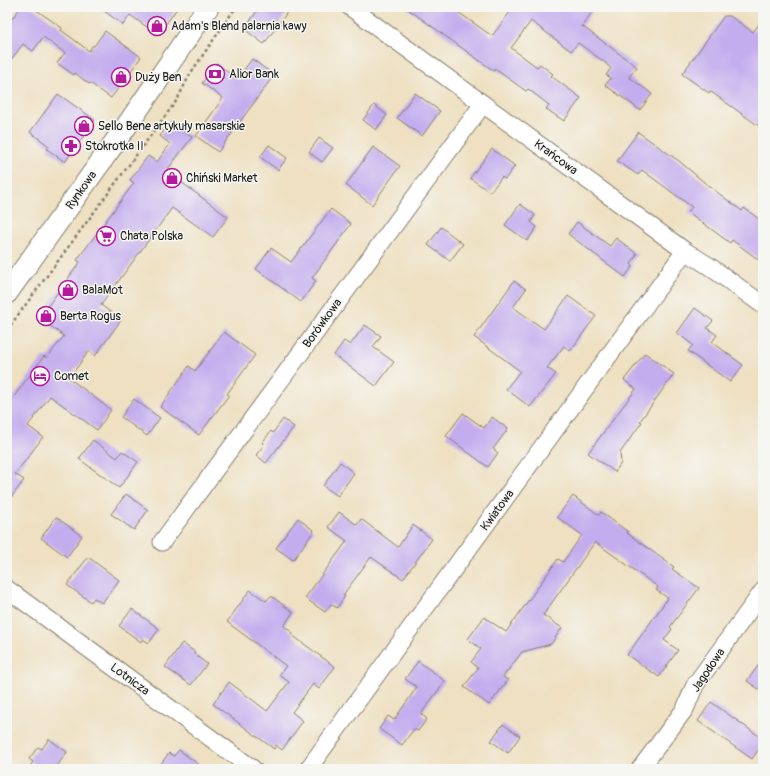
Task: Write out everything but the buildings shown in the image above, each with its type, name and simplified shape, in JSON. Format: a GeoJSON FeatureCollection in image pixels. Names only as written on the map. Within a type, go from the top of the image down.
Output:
{"type":"FeatureCollection","features":[{"type":"Feature","properties":{"kind":"street","name":"Rynkowa"},"geometry":{"type":"LineString","coordinates":[[7,293],[130,121],[208,7]]}},
{"type":"Feature","properties":{"kind":"street","name":"Krańcowa"},"geometry":{"type":"LineString","coordinates":[[350,7],[482,104],[763,305]]}},
{"type":"Feature","properties":{"kind":"street","name":"Borówkowa"},"geometry":{"type":"LineString","coordinates":[[162,542],[482,104]]}},
{"type":"Feature","properties":{"kind":"street","name":"Kwiatowa"},"geometry":{"type":"LineString","coordinates":[[308,769],[685,250]]}},
{"type":"Feature","properties":{"kind":"street","name":"Lotnicza"},"geometry":{"type":"LineString","coordinates":[[7,589],[253,769]]}},
{"type":"Feature","properties":{"kind":"street","name":"Jagodowa"},"geometry":{"type":"LineString","coordinates":[[640,769],[685,709],[695,685],[763,591]]}},
{"type":"Feature","properties":{"kind":"path"},"geometry":{"type":"LineString","coordinates":[[7,330],[176,100],[190,74],[236,7]]}},
{"type":"Feature","properties":{"kind":"place","name":"Adam's Blend palarnia kawy"},"geometry":{"type":"Point","coordinates":[157,26]}},
{"type":"Feature","properties":{"kind":"place","name":"Alior Bank"},"geometry":{"type":"Point","coordinates":[215,74]}},
{"type":"Feature","properties":{"kind":"place","name":"Duży Ben"},"geometry":{"type":"Point","coordinates":[121,77]}},
{"type":"Feature","properties":{"kind":"place","name":"Sello Bene artykuły masarskie"},"geometry":{"type":"Point","coordinates":[84,126]}},
{"type":"Feature","properties":{"kind":"place","name":"Stokrotka II"},"geometry":{"type":"Point","coordinates":[71,146]}},
{"type":"Feature","properties":{"kind":"place","name":"Chiński Market"},"geometry":{"type":"Point","coordinates":[172,178]}},
{"type":"Feature","properties":{"kind":"place","name":"Chata Polska"},"geometry":{"type":"Point","coordinates":[106,236]}},
{"type":"Feature","properties":{"kind":"place","name":"BalaMot"},"geometry":{"type":"Point","coordinates":[68,290]}},
{"type":"Feature","properties":{"kind":"place","name":"Berta Rogus"},"geometry":{"type":"Point","coordinates":[46,316]}},
{"type":"Feature","properties":{"kind":"place","name":"Comet"},"geometry":{"type":"Point","coordinates":[40,376]}}]}
